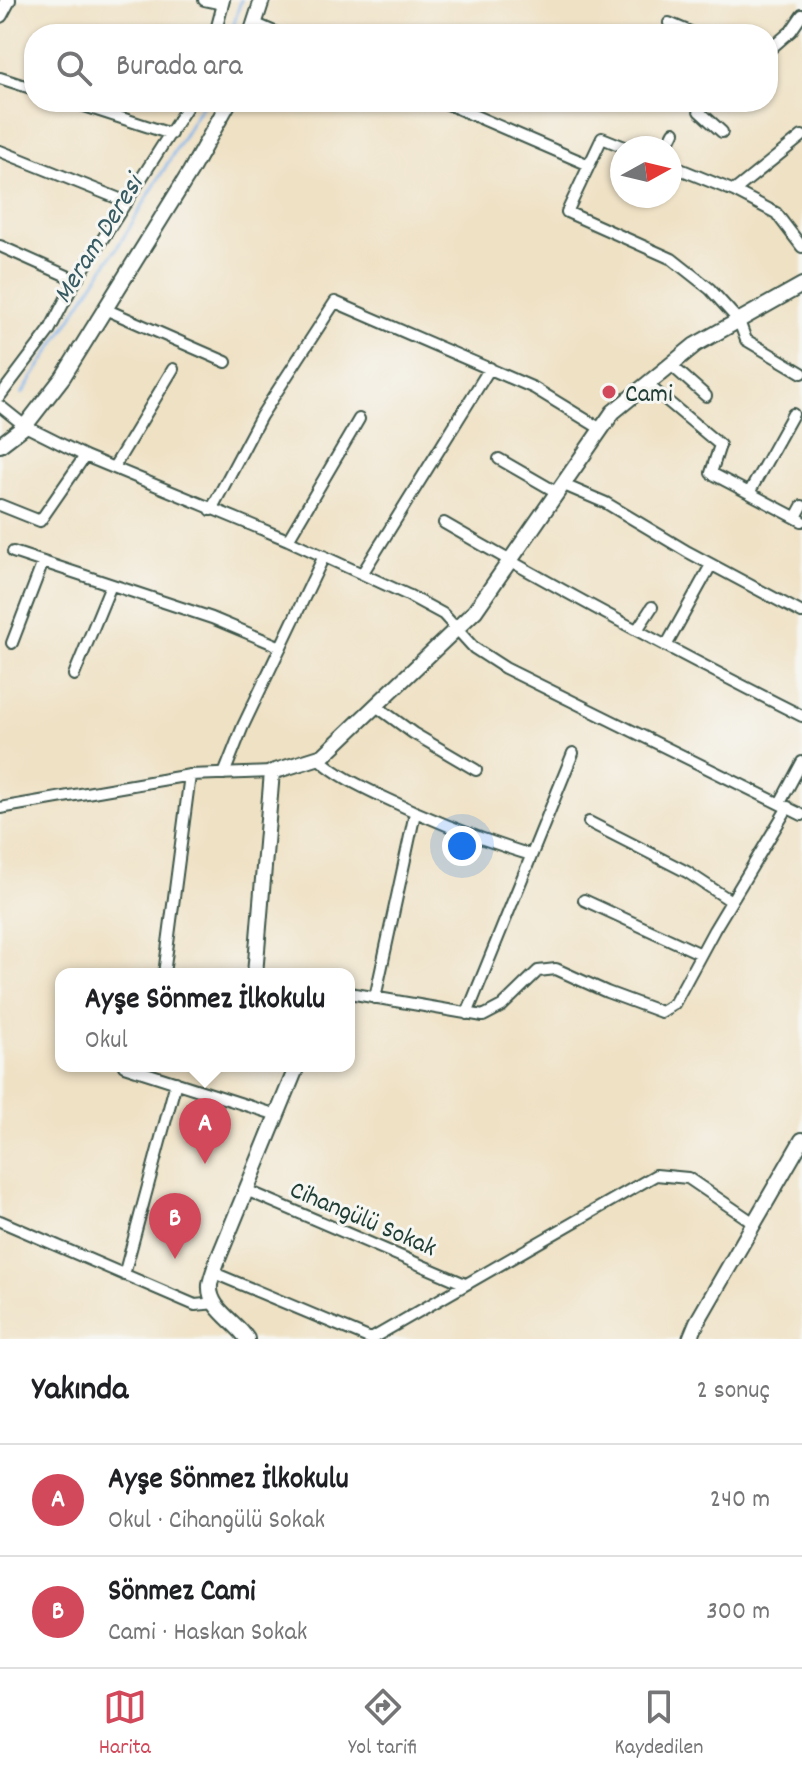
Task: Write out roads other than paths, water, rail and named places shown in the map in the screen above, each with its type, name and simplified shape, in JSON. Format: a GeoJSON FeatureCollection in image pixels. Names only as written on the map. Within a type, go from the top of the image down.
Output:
{"type":"FeatureCollection","features":[{"type":"Feature","properties":{"kind":"street"},"geometry":{"type":"LineString","coordinates":[[0,15],[8,0]]}},
{"type":"Feature","properties":{"kind":"street"},"geometry":{"type":"LineString","coordinates":[[204,0],[224,2],[218,24]]}},
{"type":"Feature","properties":{"kind":"street"},"geometry":{"type":"LineString","coordinates":[[254,24],[262,0]]}},
{"type":"Feature","properties":{"kind":"street"},"geometry":{"type":"LineString","coordinates":[[778,42],[802,15]]}},
{"type":"Feature","properties":{"kind":"street"},"geometry":{"type":"LineString","coordinates":[[0,78],[24,86]]}},
{"type":"Feature","properties":{"kind":"street"},"geometry":{"type":"LineString","coordinates":[[103,112],[171,134]]}},
{"type":"Feature","properties":{"kind":"street"},"geometry":{"type":"LineString","coordinates":[[0,396],[49,331],[76,280],[184,112]]}},
{"type":"Feature","properties":{"kind":"street"},"geometry":{"type":"LineString","coordinates":[[0,445],[25,426],[63,377],[190,172],[223,112]]}},
{"type":"Feature","properties":{"kind":"street"},"geometry":{"type":"LineString","coordinates":[[466,112],[589,165]]}},
{"type":"Feature","properties":{"kind":"street"},"geometry":{"type":"LineString","coordinates":[[700,112],[722,132]]}},
{"type":"Feature","properties":{"kind":"street"},"geometry":{"type":"LineString","coordinates":[[672,136],[674,132]]}},
{"type":"Feature","properties":{"kind":"street"},"geometry":{"type":"LineString","coordinates":[[734,191],[802,136]]}},
{"type":"Feature","properties":{"kind":"street"},"geometry":{"type":"LineString","coordinates":[[610,141],[602,138],[567,212],[672,259],[710,289],[739,321],[746,340],[802,373]]}},
{"type":"Feature","properties":{"kind":"street"},"geometry":{"type":"LineString","coordinates":[[0,151],[127,202]]}},
{"type":"Feature","properties":{"kind":"street"},"geometry":{"type":"LineString","coordinates":[[682,170],[734,191],[776,213],[802,247]]}},
{"type":"Feature","properties":{"kind":"street"},"geometry":{"type":"LineString","coordinates":[[0,246],[76,280]]}},
{"type":"Feature","properties":{"kind":"street"},"geometry":{"type":"LineString","coordinates":[[0,808],[190,775],[272,772],[323,756],[475,611],[613,412],[695,345],[802,285]]}},
{"type":"Feature","properties":{"kind":"street"},"geometry":{"type":"LineString","coordinates":[[211,510],[261,416],[335,302],[534,388],[601,429]]}},
{"type":"Feature","properties":{"kind":"street"},"geometry":{"type":"LineString","coordinates":[[105,309],[226,362]]}},
{"type":"Feature","properties":{"kind":"street"},"geometry":{"type":"LineString","coordinates":[[671,365],[706,396]]}},
{"type":"Feature","properties":{"kind":"street"},"geometry":{"type":"LineString","coordinates":[[362,574],[490,368]]}},
{"type":"Feature","properties":{"kind":"street"},"geometry":{"type":"LineString","coordinates":[[114,467],[173,369]]}},
{"type":"Feature","properties":{"kind":"street"},"geometry":{"type":"LineString","coordinates":[[647,384],[720,445],[711,473],[799,519],[802,506]]}},
{"type":"Feature","properties":{"kind":"street"},"geometry":{"type":"LineString","coordinates":[[0,406],[25,426],[85,456],[288,540],[443,614],[474,648],[505,668],[802,815]]}},
{"type":"Feature","properties":{"kind":"street"},"geometry":{"type":"LineString","coordinates":[[749,493],[793,414]]}},
{"type":"Feature","properties":{"kind":"street"},"geometry":{"type":"LineString","coordinates":[[288,540],[359,419]]}},
{"type":"Feature","properties":{"kind":"street"},"geometry":{"type":"LineString","coordinates":[[0,505],[40,521],[85,456]]}},
{"type":"Feature","properties":{"kind":"street"},"geometry":{"type":"LineString","coordinates":[[499,459],[561,489],[606,503],[711,565],[802,613]]}},
{"type":"Feature","properties":{"kind":"street"},"geometry":{"type":"LineString","coordinates":[[444,523],[510,562],[802,716]]}},
{"type":"Feature","properties":{"kind":"street"},"geometry":{"type":"LineString","coordinates":[[13,552],[212,618],[281,647]]}},
{"type":"Feature","properties":{"kind":"street"},"geometry":{"type":"LineString","coordinates":[[224,774],[243,726],[324,556]]}},
{"type":"Feature","properties":{"kind":"street"},"geometry":{"type":"LineString","coordinates":[[12,643],[43,562]]}},
{"type":"Feature","properties":{"kind":"street"},"geometry":{"type":"LineString","coordinates":[[666,646],[711,565]]}},
{"type":"Feature","properties":{"kind":"street"},"geometry":{"type":"LineString","coordinates":[[74,675],[111,585]]}},
{"type":"Feature","properties":{"kind":"street"},"geometry":{"type":"LineString","coordinates":[[637,630],[652,607]]}},
{"type":"Feature","properties":{"kind":"street"},"geometry":{"type":"LineString","coordinates":[[376,706],[413,733],[476,770]]}},
{"type":"Feature","properties":{"kind":"street"},"geometry":{"type":"LineString","coordinates":[[467,1014],[573,753]]}},
{"type":"Feature","properties":{"kind":"street"},"geometry":{"type":"LineString","coordinates":[[318,758],[336,774],[415,813],[531,855]]}},
{"type":"Feature","properties":{"kind":"street"},"geometry":{"type":"LineString","coordinates":[[355,994],[483,1016],[502,1006],[538,971],[556,969],[661,1012],[674,1004],[784,805],[802,762]]}},
{"type":"Feature","properties":{"kind":"street"},"geometry":{"type":"LineString","coordinates":[[256,968],[272,772]]}},
{"type":"Feature","properties":{"kind":"street"},"geometry":{"type":"LineString","coordinates":[[165,968],[190,775]]}},
{"type":"Feature","properties":{"kind":"street"},"geometry":{"type":"LineString","coordinates":[[375,998],[415,813]]}},
{"type":"Feature","properties":{"kind":"street"},"geometry":{"type":"LineString","coordinates":[[589,822],[687,872],[731,901]]}},
{"type":"Feature","properties":{"kind":"street"},"geometry":{"type":"LineString","coordinates":[[584,900],[701,954]]}},
{"type":"Feature","properties":{"kind":"street"},"geometry":{"type":"LineString","coordinates":[[151,1072],[277,1115]]}},
{"type":"Feature","properties":{"kind":"street"},"geometry":{"type":"LineString","coordinates":[[247,1339],[219,1312],[209,1288],[295,1072]]}},
{"type":"Feature","properties":{"kind":"street"},"geometry":{"type":"LineString","coordinates":[[124,1275],[176,1082]]}},
{"type":"Feature","properties":{"kind":"street"},"geometry":{"type":"LineString","coordinates":[[690,1339],[801,1144]]}},
{"type":"Feature","properties":{"kind":"street"},"geometry":{"type":"LineString","coordinates":[[214,1273],[371,1339],[656,1175],[688,1178],[754,1223]]}},
{"type":"Feature","properties":{"kind":"street","name":"Cihangülü Sokak"},"geometry":{"type":"LineString","coordinates":[[246,1190],[465,1284]]}},
{"type":"Feature","properties":{"kind":"street"},"geometry":{"type":"LineString","coordinates":[[0,1221],[195,1305],[216,1303]]}},
{"type":"Feature","properties":{"kind":"waterway","name":"Meram Deresi"},"geometry":{"type":"LineString","coordinates":[[234,24],[241,0]]}},
{"type":"Feature","properties":{"kind":"waterway","name":"Meram Deresi"},"geometry":{"type":"LineString","coordinates":[[22,394],[125,235],[198,112]]}},
{"type":"Feature","properties":{"kind":"place","name":"Cami"},"geometry":{"type":"Point","coordinates":[609,392]}},
{"type":"Feature","properties":{"kind":"place","name":"Ayşe Sönmez İlkokulu"},"geometry":{"type":"Point","coordinates":[205,1164]}},
{"type":"Feature","properties":{"kind":"place","name":"Sönmez Cami"},"geometry":{"type":"Point","coordinates":[175,1259]}}]}
